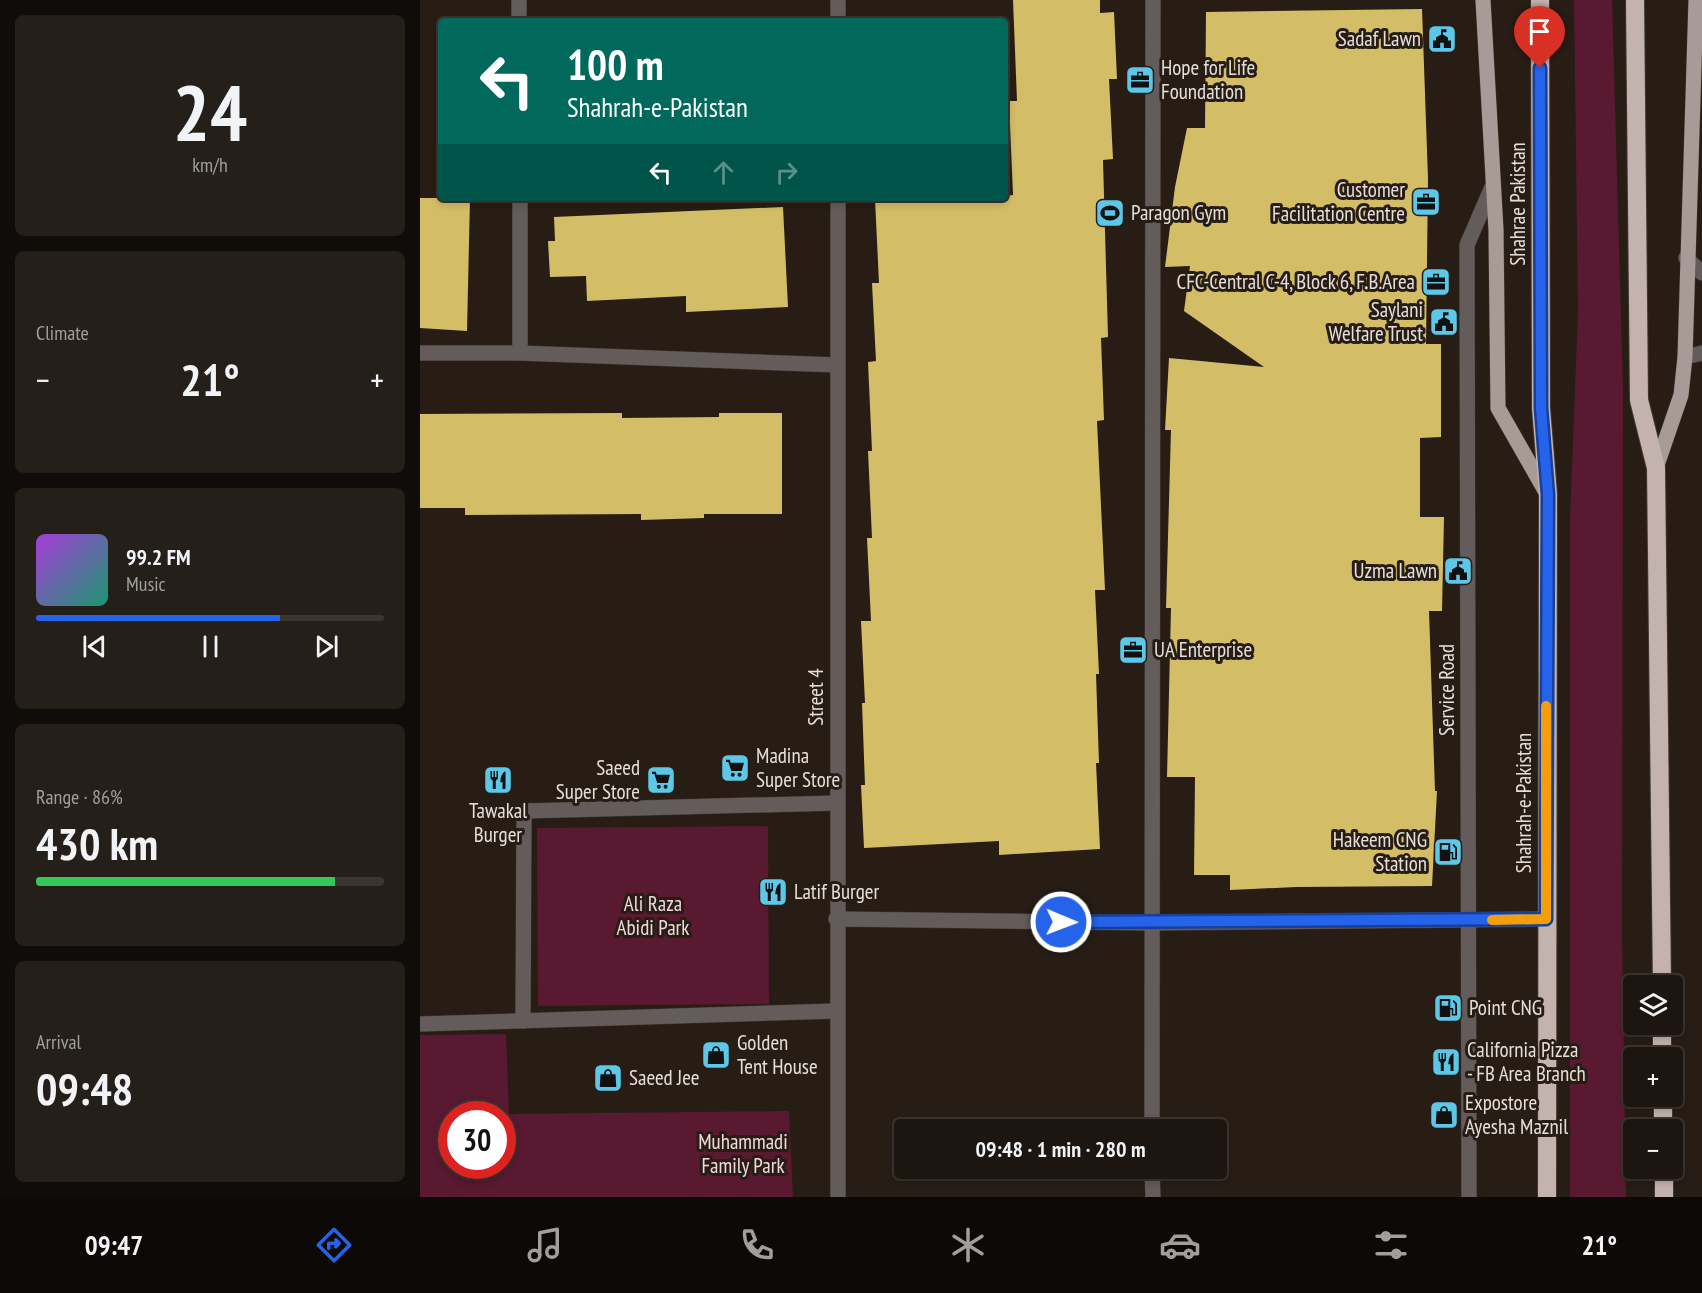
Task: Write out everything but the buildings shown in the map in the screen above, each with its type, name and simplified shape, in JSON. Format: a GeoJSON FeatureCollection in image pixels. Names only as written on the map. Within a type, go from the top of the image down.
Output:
{"type":"FeatureCollection","features":[{"type":"Feature","properties":{"kind":"highway","name":"Shahrae Pakistan"},"geometry":{"type":"LineString","coordinates":[[1540,0],[1541,408]]}},
{"type":"Feature","properties":{"kind":"highway"},"geometry":{"type":"LineString","coordinates":[[1635,0],[1639,400],[1656,468],[1662,975]]}},
{"type":"Feature","properties":{"kind":"highway","name":"Shahrah-e-Pakistan"},"geometry":{"type":"LineString","coordinates":[[1541,408],[1548,495],[1546,1197]]}},
{"type":"Feature","properties":{"kind":"highway"},"geometry":{"type":"LineString","coordinates":[[1664,1179],[1664,1197]]}},
{"type":"Feature","properties":{"kind":"main road"},"geometry":{"type":"LineString","coordinates":[[1484,0],[1498,408],[1548,495]]}},
{"type":"Feature","properties":{"kind":"main road"},"geometry":{"type":"LineString","coordinates":[[1656,468],[1681,396],[1685,357],[1686,258],[1696,0]]}},
{"type":"Feature","properties":{"kind":"street"},"geometry":{"type":"LineString","coordinates":[[519,0],[519,18]]}},
{"type":"Feature","properties":{"kind":"street"},"geometry":{"type":"LineString","coordinates":[[838,0],[838,18]]}},
{"type":"Feature","properties":{"kind":"street"},"geometry":{"type":"LineString","coordinates":[[1152,1119],[1153,0]]}},
{"type":"Feature","properties":{"kind":"street","name":"Service Road"},"geometry":{"type":"LineString","coordinates":[[1469,1197],[1467,245],[1492,187]]}},
{"type":"Feature","properties":{"kind":"street"},"geometry":{"type":"LineString","coordinates":[[520,201],[520,352]]}},
{"type":"Feature","properties":{"kind":"street","name":"Street 4"},"geometry":{"type":"LineString","coordinates":[[838,201],[836,803],[838,1197]]}},
{"type":"Feature","properties":{"kind":"street"},"geometry":{"type":"LineString","coordinates":[[1686,258],[1702,273]]}},
{"type":"Feature","properties":{"kind":"street"},"geometry":{"type":"LineString","coordinates":[[420,353],[520,352],[838,365]]}},
{"type":"Feature","properties":{"kind":"street"},"geometry":{"type":"LineString","coordinates":[[1685,357],[1702,353]]}},
{"type":"Feature","properties":{"kind":"street"},"geometry":{"type":"LineString","coordinates":[[523,1021],[524,811],[836,803]]}},
{"type":"Feature","properties":{"kind":"street"},"geometry":{"type":"LineString","coordinates":[[837,919],[1151,923],[1546,919]]}},
{"type":"Feature","properties":{"kind":"street"},"geometry":{"type":"LineString","coordinates":[[420,1024],[837,1011]]}},
{"type":"Feature","properties":{"kind":"street"},"geometry":{"type":"LineString","coordinates":[[1152,1179],[1153,1197]]}},
{"type":"Feature","properties":{"kind":"green space"},"geometry":{"type":"Polygon","coordinates":[[[1574,0],[1612,0],[1623,387],[1622,931],[1625,1119],[1623,1119],[1623,1179],[1626,1179],[1626,1197],[1570,1197],[1570,521],[1578,310],[1574,0]]]}},
{"type":"Feature","properties":{"kind":"green space","name":"Ali Raza Abidi Park"},"geometry":{"type":"Polygon","coordinates":[[[768,826],[769,1004],[538,1006],[537,828],[768,826]]]}},
{"type":"Feature","properties":{"kind":"green space","name":"Muhammadi Family Park"},"geometry":{"type":"Polygon","coordinates":[[[506,1034],[509,1101],[438,1101],[438,1179],[516,1179],[516,1114],[789,1111],[793,1197],[420,1197],[420,1035],[506,1034]]]}},
{"type":"Feature","properties":{"kind":"slow traffic"},"geometry":{"type":"LineString","coordinates":[[1492,920],[1546,919],[1546,706]]}},
{"type":"Feature","properties":{"kind":"place","name":"Sadaf Lawn"},"geometry":{"type":"Point","coordinates":[1442,39]}},
{"type":"Feature","properties":{"kind":"place","name":"Hope for Life Foundation"},"geometry":{"type":"Point","coordinates":[1140,80]}},
{"type":"Feature","properties":{"kind":"place","name":"Customer Facilitation Centre"},"geometry":{"type":"Point","coordinates":[1426,202]}},
{"type":"Feature","properties":{"kind":"place","name":"Paragon Gym"},"geometry":{"type":"Point","coordinates":[1110,213]}},
{"type":"Feature","properties":{"kind":"place","name":"CFC-Central C-4, Block 6, F.B.Area"},"geometry":{"type":"Point","coordinates":[1436,282]}},
{"type":"Feature","properties":{"kind":"place","name":"Saylani Welfare Trust"},"geometry":{"type":"Point","coordinates":[1444,322]}},
{"type":"Feature","properties":{"kind":"place","name":"Uzma Lawn"},"geometry":{"type":"Point","coordinates":[1458,571]}},
{"type":"Feature","properties":{"kind":"place","name":"UA Enterprise"},"geometry":{"type":"Point","coordinates":[1133,650]}},
{"type":"Feature","properties":{"kind":"place","name":"Madina Super Store"},"geometry":{"type":"Point","coordinates":[735,768]}},
{"type":"Feature","properties":{"kind":"place","name":"Tawakal Burger"},"geometry":{"type":"Point","coordinates":[498,780]}},
{"type":"Feature","properties":{"kind":"place","name":"Saeed Super Store"},"geometry":{"type":"Point","coordinates":[661,780]}},
{"type":"Feature","properties":{"kind":"place","name":"Hakeem CNG Station"},"geometry":{"type":"Point","coordinates":[1448,852]}},
{"type":"Feature","properties":{"kind":"place","name":"Latif Burger"},"geometry":{"type":"Point","coordinates":[773,892]}},
{"type":"Feature","properties":{"kind":"place","name":"Point CNG"},"geometry":{"type":"Point","coordinates":[1448,1008]}},
{"type":"Feature","properties":{"kind":"place","name":"Golden Tent House"},"geometry":{"type":"Point","coordinates":[716,1055]}},
{"type":"Feature","properties":{"kind":"place","name":"California Pizza - FB Area Branch"},"geometry":{"type":"Point","coordinates":[1446,1062]}},
{"type":"Feature","properties":{"kind":"place","name":"Saeed Jee"},"geometry":{"type":"Point","coordinates":[608,1078]}},
{"type":"Feature","properties":{"kind":"place","name":"Expostore Ayesha Maznil"},"geometry":{"type":"Point","coordinates":[1444,1115]}},
{"type":"Feature","properties":{"kind":"route"},"geometry":{"type":"LineString","coordinates":[[1061,922],[1546,919],[1548,495],[1541,408],[1540,68]]}}]}
